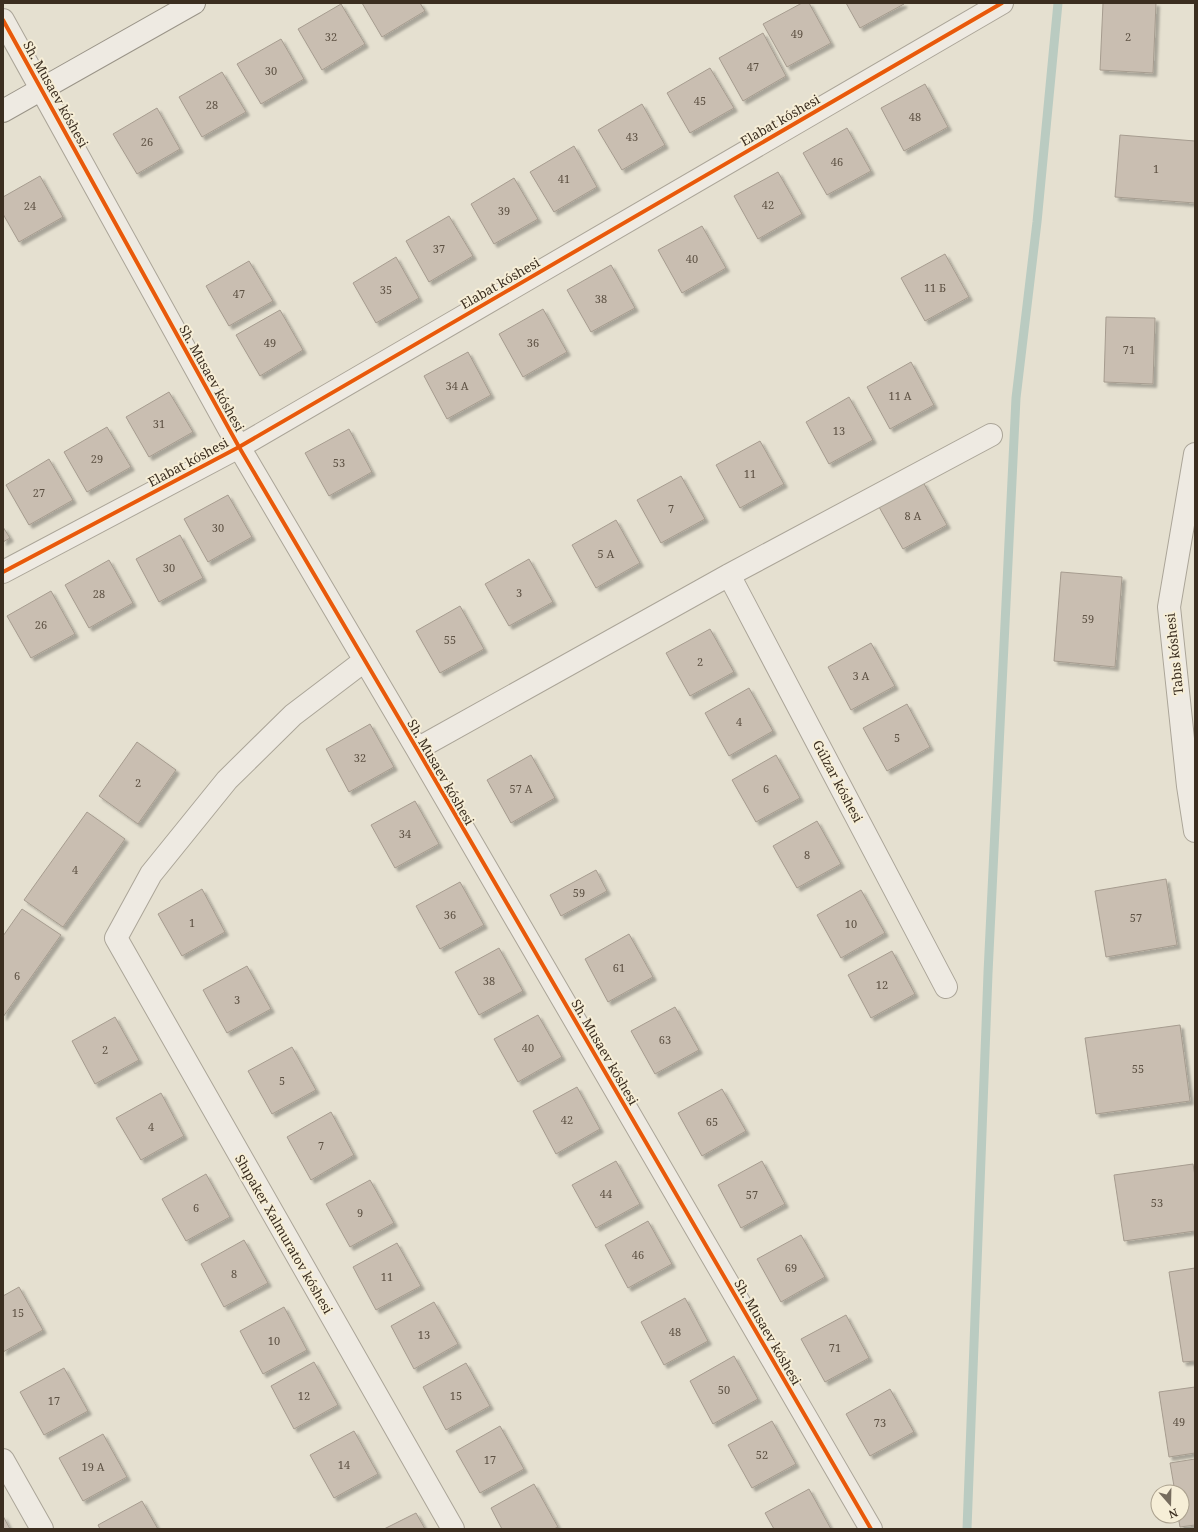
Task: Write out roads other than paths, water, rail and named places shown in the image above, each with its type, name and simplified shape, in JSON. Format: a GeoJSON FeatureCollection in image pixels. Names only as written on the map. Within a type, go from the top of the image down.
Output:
{"type":"FeatureCollection","features":[{"type":"Feature","properties":{"kind":"street"},"geometry":{"type":"LineString","coordinates":[[3,111],[194,3]]}},
{"type":"Feature","properties":{"kind":"street","name":"Elabat kóshesi"},"geometry":{"type":"LineString","coordinates":[[3,572],[238,447],[1002,3]]}},
{"type":"Feature","properties":{"kind":"street","name":"Sh. Musaev kóshesi"},"geometry":{"type":"LineString","coordinates":[[3,20],[238,447],[871,1529]]}},
{"type":"Feature","properties":{"kind":"street"},"geometry":{"type":"LineString","coordinates":[[416,749],[729,574],[991,435]]}},
{"type":"Feature","properties":{"kind":"street","name":"Tabıs kóshesi"},"geometry":{"type":"LineString","coordinates":[[1195,454],[1169,608],[1188,786],[1195,831]]}},
{"type":"Feature","properties":{"kind":"street","name":"Gúlzar kóshesi"},"geometry":{"type":"LineString","coordinates":[[729,574],[946,986]]}},
{"type":"Feature","properties":{"kind":"street","name":"Shıpaker Xalmuratov kóshesi"},"geometry":{"type":"LineString","coordinates":[[364,661],[292,716],[227,780],[151,874],[116,938],[453,1529]]}},
{"type":"Feature","properties":{"kind":"street"},"geometry":{"type":"LineString","coordinates":[[3,1460],[42,1529]]}},
{"type":"Feature","properties":{"kind":"waterway"},"geometry":{"type":"LineString","coordinates":[[967,1529],[988,973],[1016,398],[1037,222],[1058,3]]}}]}
